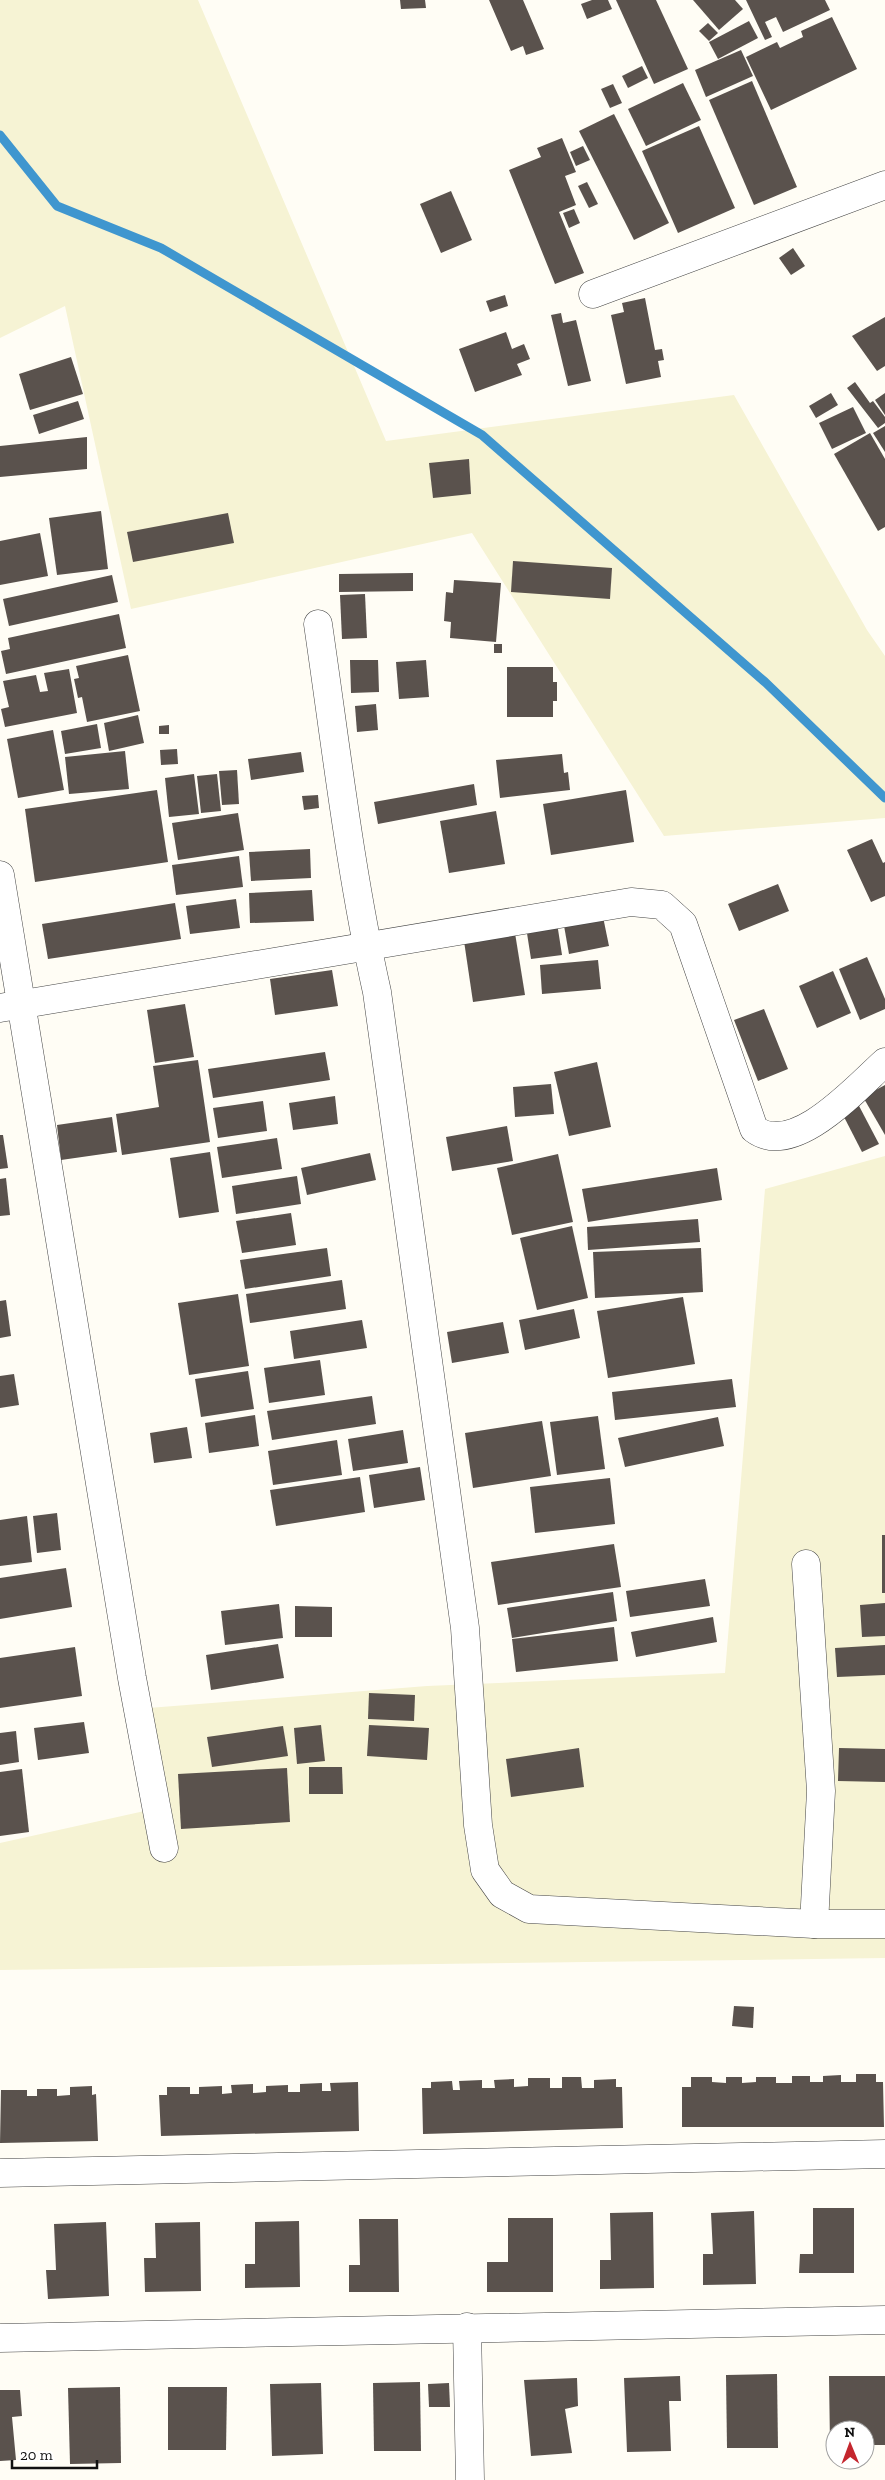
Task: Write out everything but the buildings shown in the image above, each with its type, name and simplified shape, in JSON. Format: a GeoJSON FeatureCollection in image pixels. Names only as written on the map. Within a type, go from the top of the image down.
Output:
{"type":"FeatureCollection","features":[{"type":"Feature","properties":{"kind":"street"},"geometry":{"type":"LineString","coordinates":[[593,294],[885,185]]}},
{"type":"Feature","properties":{"kind":"street"},"geometry":{"type":"LineString","coordinates":[[318,624],[367,946],[377,992],[465,1628],[478,1825],[485,1870],[502,1894],[529,1909],[814,1924],[885,1924]]}},
{"type":"Feature","properties":{"kind":"street"},"geometry":{"type":"LineString","coordinates":[[0,875],[11,1006],[164,1848]]}},
{"type":"Feature","properties":{"kind":"street"},"geometry":{"type":"LineString","coordinates":[[11,1006],[632,902],[662,905],[683,924],[754,1129],[762,1136],[781,1137],[819,1121],[885,1062]]}},
{"type":"Feature","properties":{"kind":"street"},"geometry":{"type":"LineString","coordinates":[[806,1564],[821,1792],[814,1924]]}},
{"type":"Feature","properties":{"kind":"street"},"geometry":{"type":"LineString","coordinates":[[0,2173],[885,2154]]}},
{"type":"Feature","properties":{"kind":"street"},"geometry":{"type":"LineString","coordinates":[[0,2338],[885,2320]]}},
{"type":"Feature","properties":{"kind":"street"},"geometry":{"type":"LineString","coordinates":[[468,2327],[470,2480]]}},
{"type":"Feature","properties":{"kind":"shaded area"},"geometry":{"type":"Polygon","coordinates":[[[0,0],[198,0],[386,441],[734,395],[867,630],[885,656],[885,818],[664,836],[472,533],[131,609],[65,306],[0,338],[0,0]]]}},
{"type":"Feature","properties":{"kind":"shaded area"},"geometry":{"type":"Polygon","coordinates":[[[885,1156],[885,1958],[0,1970],[0,1843],[158,1808],[136,1709],[427,1686],[725,1673],[765,1189],[885,1156]]]}},
{"type":"Feature","properties":{"kind":"waterway"},"geometry":{"type":"LineString","coordinates":[[0,135],[57,206],[161,248],[482,435],[765,682],[885,798]]}}]}
